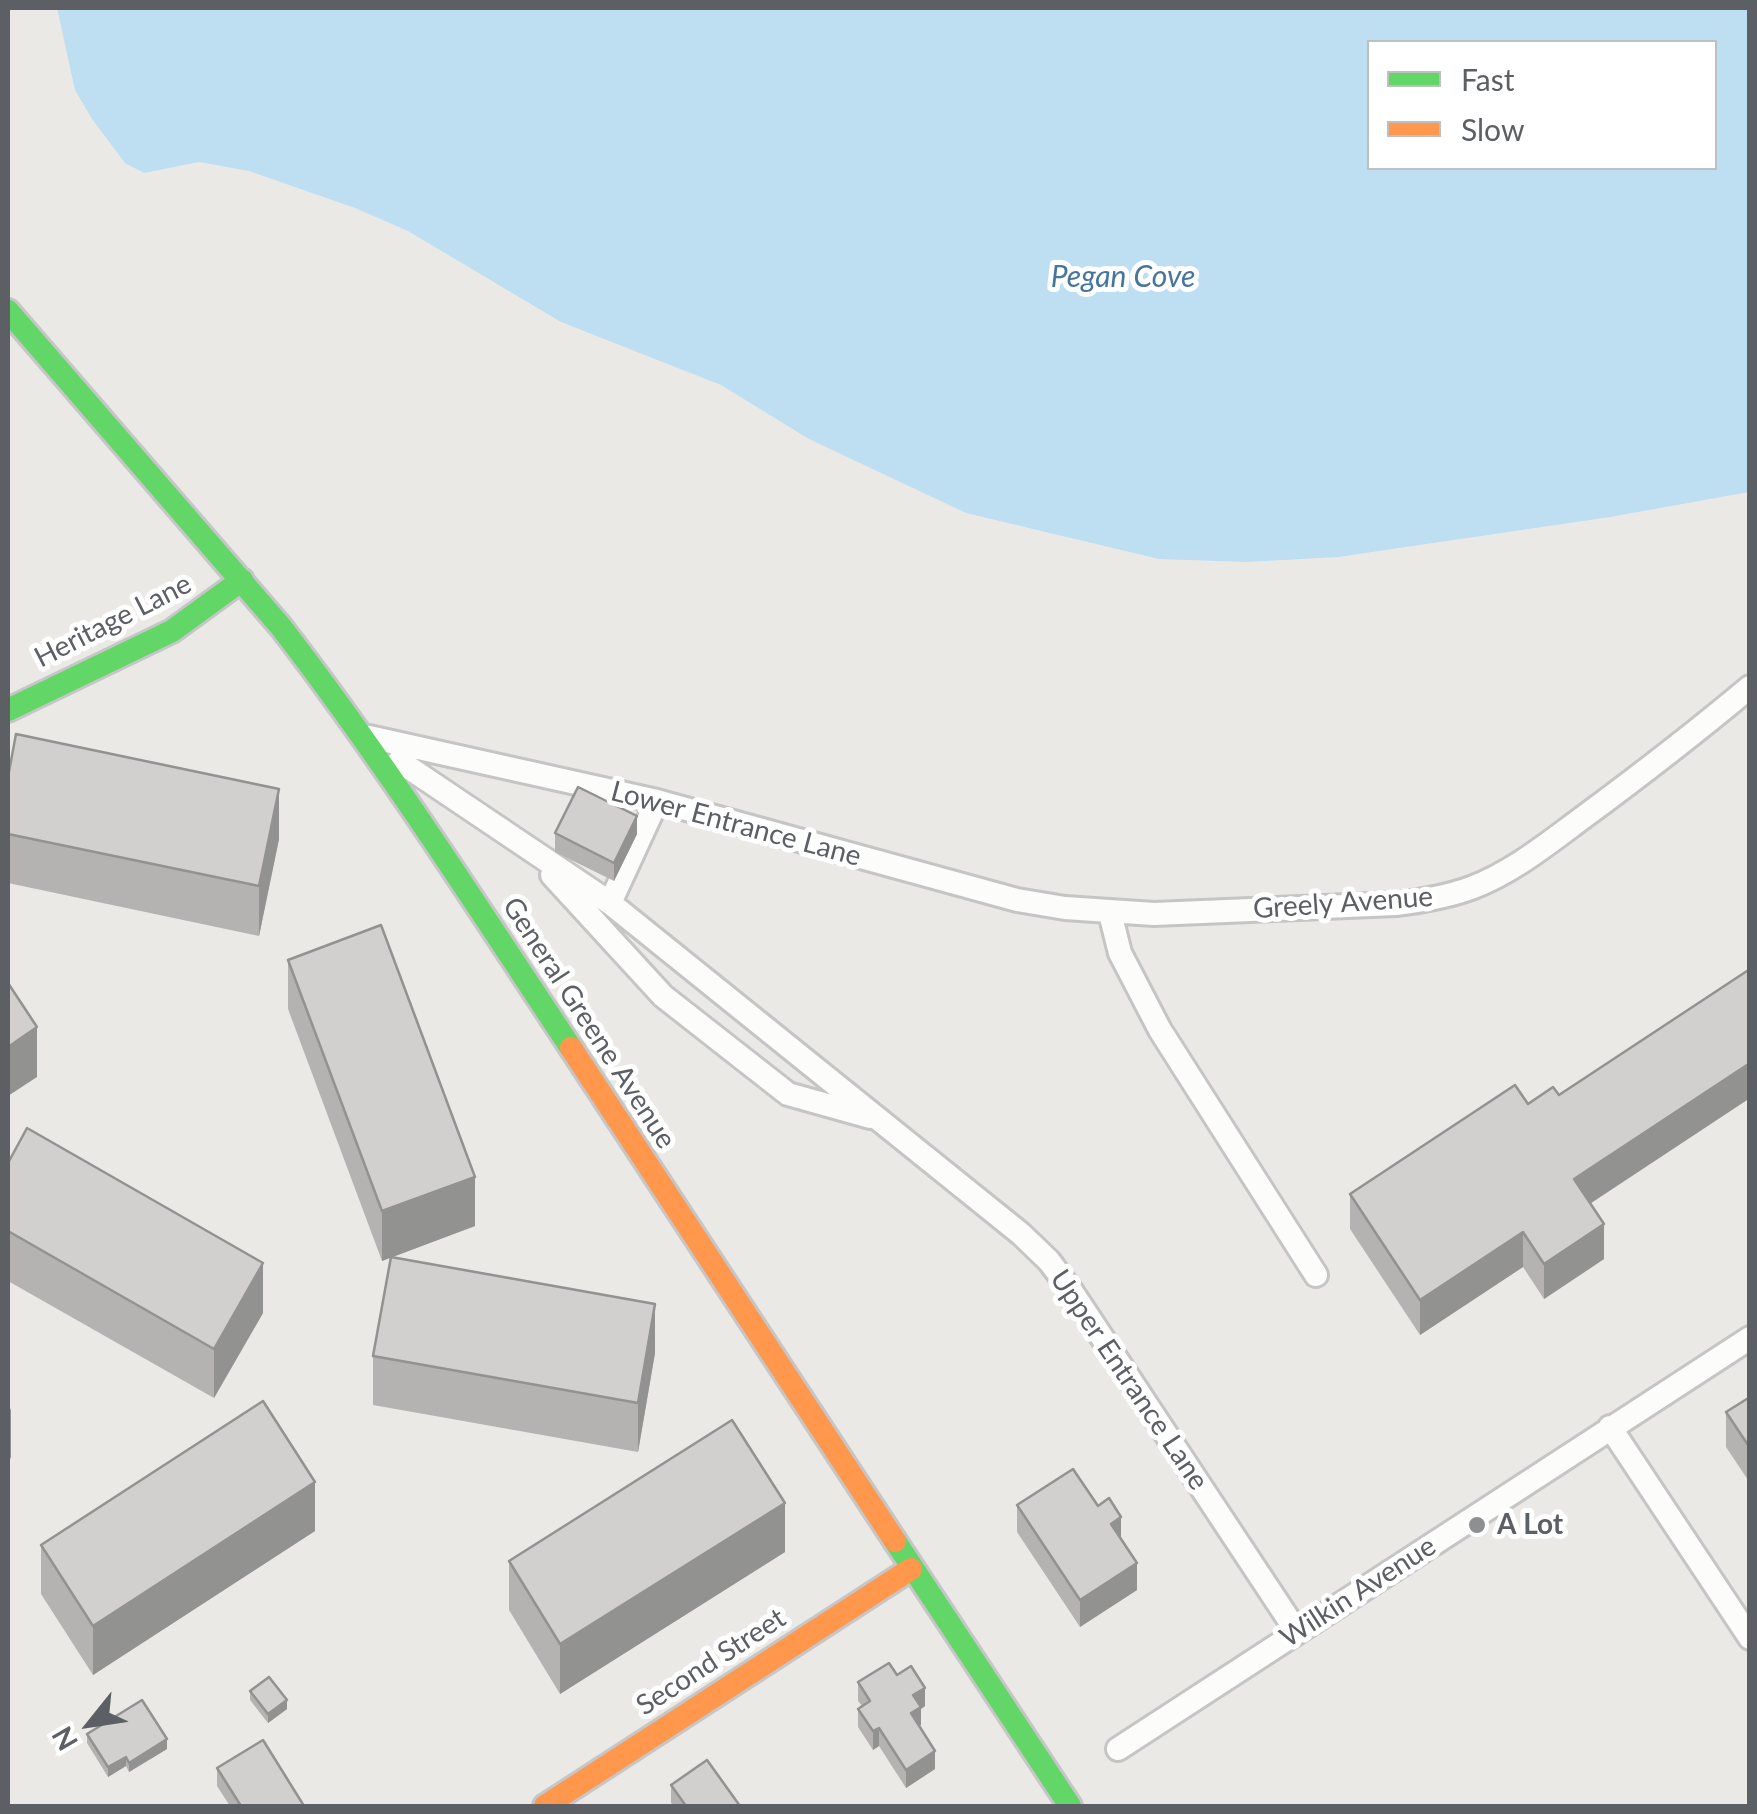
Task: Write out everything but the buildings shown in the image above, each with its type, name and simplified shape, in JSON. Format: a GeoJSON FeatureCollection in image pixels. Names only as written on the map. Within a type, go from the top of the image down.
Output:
{"type":"FeatureCollection","features":[{"type":"Feature","properties":{"kind":"street","name":"General Greene Avenue"},"geometry":{"type":"LineString","coordinates":[[8,311],[316,671],[442,852],[1070,1806]]}},
{"type":"Feature","properties":{"kind":"street","name":"Heritage Lane"},"geometry":{"type":"LineString","coordinates":[[8,710],[60,681],[170,632],[242,580]]}},
{"type":"Feature","properties":{"kind":"street","name":"Second Street"},"geometry":{"type":"LineString","coordinates":[[545,1806],[911,1569]]}},
{"type":"Feature","properties":{"kind":"lane","name":"Greely Avenue"},"geometry":{"type":"LineString","coordinates":[[1110,913],[1396,904],[1435,899],[1473,888],[1547,844],[1639,777],[1750,687]]}},
{"type":"Feature","properties":{"kind":"lane","name":"Lower Entrance Lane"},"geometry":{"type":"LineString","coordinates":[[361,735],[657,800],[1017,900],[1110,913]]}},
{"type":"Feature","properties":{"kind":"lane","name":"Upper Entrance Lane"},"geometry":{"type":"LineString","coordinates":[[361,735],[610,903],[1021,1234],[1049,1262],[1297,1632]]}},
{"type":"Feature","properties":{"kind":"lane"},"geometry":{"type":"LineString","coordinates":[[610,903],[657,800]]}},
{"type":"Feature","properties":{"kind":"lane","name":"Upper Entrance Lane"},"geometry":{"type":"LineString","coordinates":[[526,847],[662,996],[772,1082],[788,1094],[882,1120]]}},
{"type":"Feature","properties":{"kind":"lane"},"geometry":{"type":"LineString","coordinates":[[1110,913],[1120,954],[1160,1030],[1316,1275]]}},
{"type":"Feature","properties":{"kind":"lane","name":"Wilkin Avenue"},"geometry":{"type":"LineString","coordinates":[[1118,1749],[1750,1338]]}},
{"type":"Feature","properties":{"kind":"lane"},"geometry":{"type":"LineString","coordinates":[[1610,1427],[1750,1638]]}},
{"type":"Feature","properties":{"kind":"water","name":"Pegan Cove"},"geometry":{"type":"Polygon","coordinates":[[[57,8],[1749,8],[1749,492],[1338,557],[1246,562],[1159,559],[966,513],[809,439],[721,385],[561,322],[408,231],[355,208],[249,171],[199,162],[144,173],[125,163],[75,90],[57,8]]]}},
{"type":"Feature","properties":{"kind":"traffic: fast"},"geometry":{"type":"LineString","coordinates":[[8,311],[281,627],[394,782],[571,1048]]}},
{"type":"Feature","properties":{"kind":"traffic: fast"},"geometry":{"type":"LineString","coordinates":[[8,710],[172,631],[242,580]]}},
{"type":"Feature","properties":{"kind":"traffic: fast"},"geometry":{"type":"LineString","coordinates":[[895,1541],[1070,1806]]}},
{"type":"Feature","properties":{"kind":"traffic: slow"},"geometry":{"type":"LineString","coordinates":[[571,1048],[895,1541]]}},
{"type":"Feature","properties":{"kind":"traffic: slow"},"geometry":{"type":"LineString","coordinates":[[545,1806],[911,1569]]}},
{"type":"Feature","properties":{"kind":"place","name":"A Lot"},"geometry":{"type":"Point","coordinates":[1477,1525]}}]}
